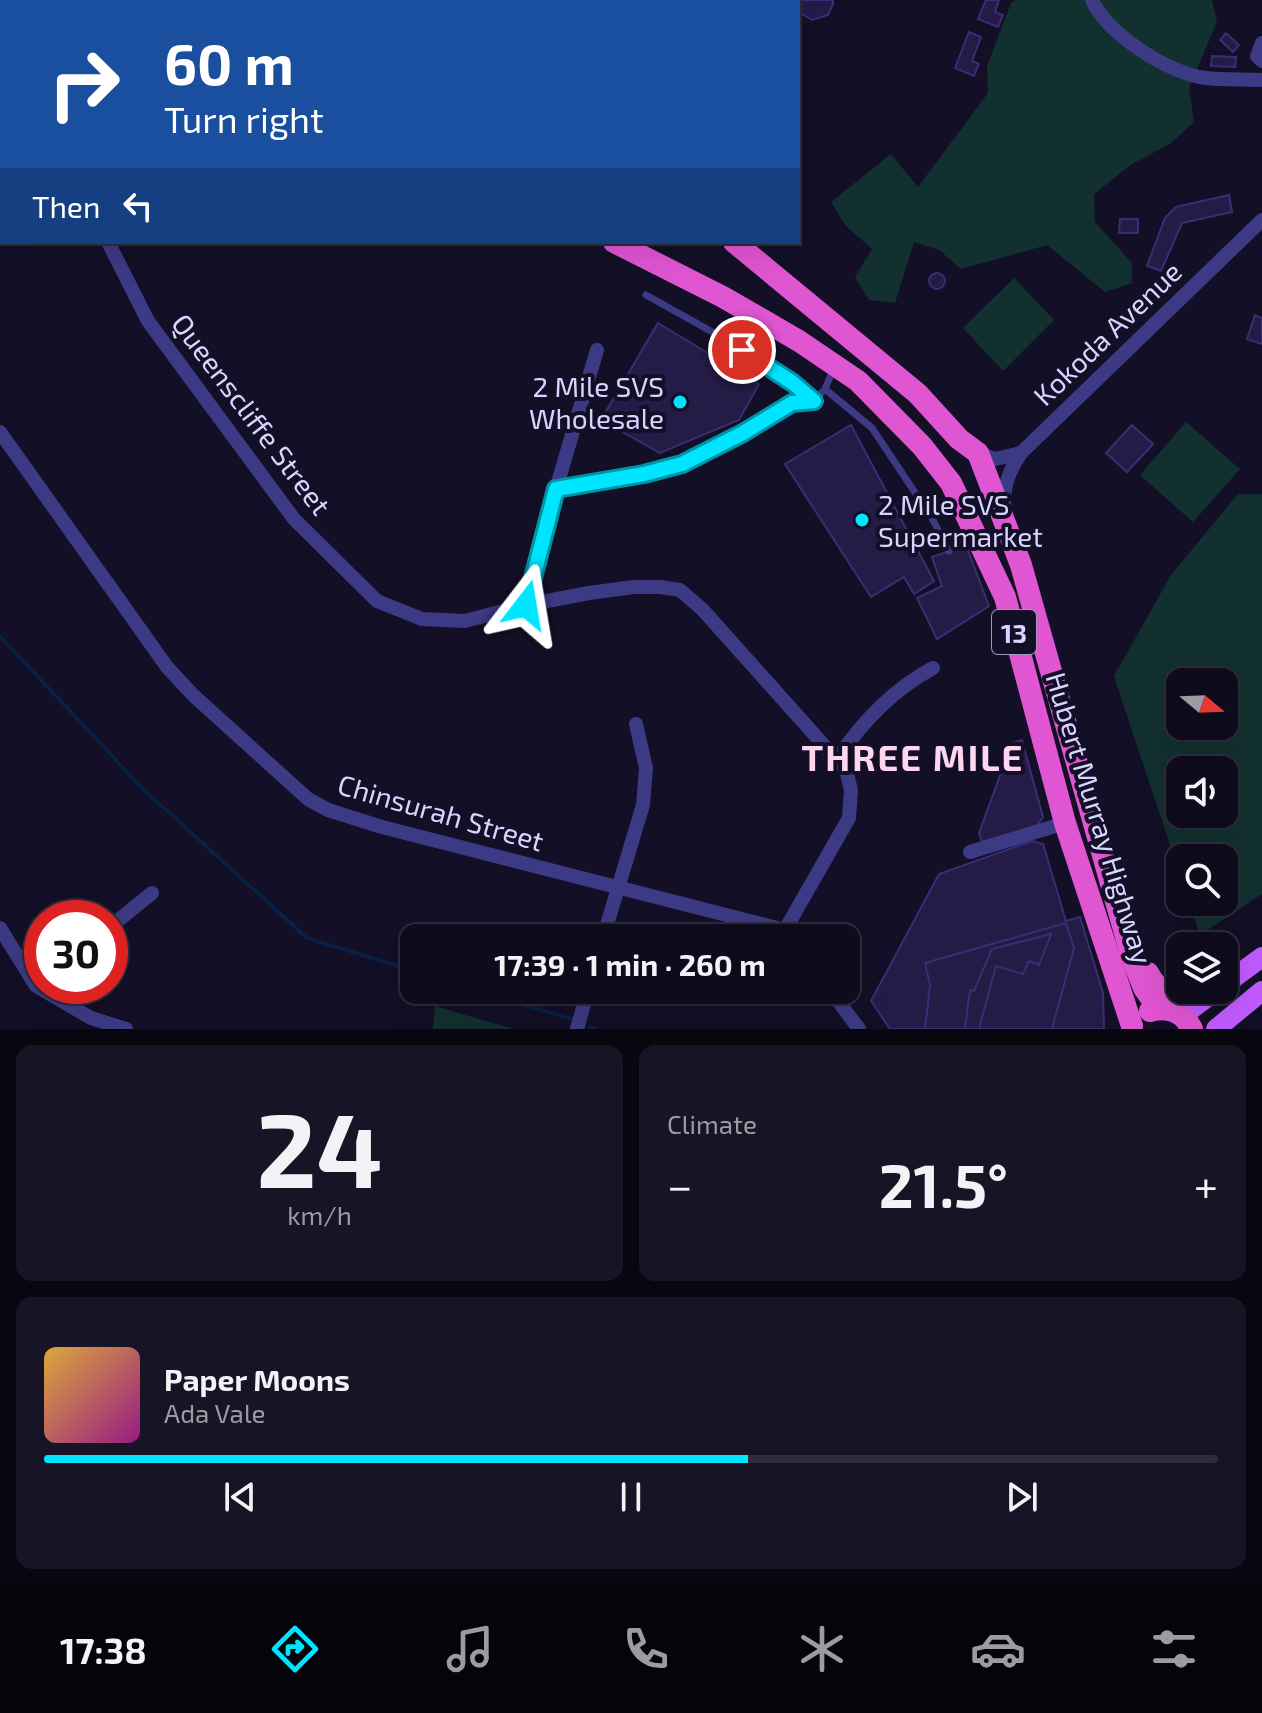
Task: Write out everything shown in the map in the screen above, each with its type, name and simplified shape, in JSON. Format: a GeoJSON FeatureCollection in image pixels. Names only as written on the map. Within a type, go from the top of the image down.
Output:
{"type":"FeatureCollection","features":[{"type":"Feature","properties":{"kind":"highway","name":"Hubert Murray Highway"},"geometry":{"type":"LineString","coordinates":[[618,244],[723,297],[835,364],[879,400],[951,483],[1005,597],[1065,823],[1115,975],[1127,1028]]}},
{"type":"Feature","properties":{"kind":"highway"},"geometry":{"type":"LineString","coordinates":[[654,244],[667,263],[709,284],[723,297]]}},
{"type":"Feature","properties":{"kind":"highway","name":"Hubert Murray Highway"},"geometry":{"type":"LineString","coordinates":[[736,244],[918,394],[959,439],[978,453],[1021,565],[1116,908],[1144,988],[1159,1009]]}},
{"type":"Feature","properties":{"kind":"highway"},"geometry":{"type":"LineString","coordinates":[[1116,908],[1124,918],[1137,952],[1160,990],[1166,993]]}},
{"type":"Feature","properties":{"kind":"highway"},"geometry":{"type":"LineString","coordinates":[[1159,1009],[1167,1009],[1187,1022]]}},
{"type":"Feature","properties":{"kind":"highway","name":"13"},"geometry":{"type":"LineString","coordinates":[[1127,1028],[1144,1014],[1159,1009]]}},
{"type":"Feature","properties":{"kind":"main road"},"geometry":{"type":"LineString","coordinates":[[1238,974],[1262,957]]}},
{"type":"Feature","properties":{"kind":"main road"},"geometry":{"type":"LineString","coordinates":[[1216,1029],[1262,991]]}},
{"type":"Feature","properties":{"kind":"main road"},"geometry":{"type":"LineString","coordinates":[[1187,1022],[1205,1004]]}},
{"type":"Feature","properties":{"kind":"street"},"geometry":{"type":"LineString","coordinates":[[1092,0],[1099,15],[1135,48],[1177,69],[1203,78],[1262,80]]}},
{"type":"Feature","properties":{"kind":"street"},"geometry":{"type":"LineString","coordinates":[[1262,43],[1257,56],[1262,61]]}},
{"type":"Feature","properties":{"kind":"street","name":"Kokoda Avenue"},"geometry":{"type":"LineString","coordinates":[[1021,453],[1262,220]]}},
{"type":"Feature","properties":{"kind":"street","name":"Queenscliffe Street"},"geometry":{"type":"LineString","coordinates":[[109,244],[148,321],[294,519],[377,601],[402,613],[465,621],[526,605],[634,587],[680,590],[719,626],[846,770],[851,790],[849,818],[793,924]]}},
{"type":"Feature","properties":{"kind":"street"},"geometry":{"type":"LineString","coordinates":[[526,605],[597,350]]}},
{"type":"Feature","properties":{"kind":"street","name":"Chinsurah Street"},"geometry":{"type":"LineString","coordinates":[[0,432],[167,667],[193,695],[308,799],[350,818],[752,924]]}},
{"type":"Feature","properties":{"kind":"street"},"geometry":{"type":"LineString","coordinates":[[978,453],[995,459],[1021,453]]}},
{"type":"Feature","properties":{"kind":"street"},"geometry":{"type":"LineString","coordinates":[[1006,525],[1004,489],[1010,470],[1021,453]]}},
{"type":"Feature","properties":{"kind":"street"},"geometry":{"type":"LineString","coordinates":[[837,759],[856,730],[909,681],[933,668]]}},
{"type":"Feature","properties":{"kind":"street"},"geometry":{"type":"LineString","coordinates":[[607,924],[643,805],[646,768],[636,724]]}},
{"type":"Feature","properties":{"kind":"street"},"geometry":{"type":"LineString","coordinates":[[970,852],[1065,823]]}},
{"type":"Feature","properties":{"kind":"street"},"geometry":{"type":"LineString","coordinates":[[128,912],[152,893]]}},
{"type":"Feature","properties":{"kind":"street"},"geometry":{"type":"LineString","coordinates":[[0,928],[24,962]]}},
{"type":"Feature","properties":{"kind":"street"},"geometry":{"type":"LineString","coordinates":[[70,1004],[91,1018],[126,1029]]}},
{"type":"Feature","properties":{"kind":"street"},"geometry":{"type":"LineString","coordinates":[[577,1029],[584,1004]]}},
{"type":"Feature","properties":{"kind":"street"},"geometry":{"type":"LineString","coordinates":[[840,1004],[859,1029]]}},
{"type":"Feature","properties":{"kind":"lane"},"geometry":{"type":"LineString","coordinates":[[646,295],[717,334],[793,383],[814,401]]}},
{"type":"Feature","properties":{"kind":"lane"},"geometry":{"type":"LineString","coordinates":[[556,489],[682,464],[743,433],[792,403],[814,401],[825,389],[835,364]]}},
{"type":"Feature","properties":{"kind":"lane"},"geometry":{"type":"LineString","coordinates":[[825,389],[872,428],[932,518],[949,551]]}},
{"type":"Feature","properties":{"kind":"green space"},"geometry":{"type":"Polygon","coordinates":[[[1015,0],[1212,0],[1217,22],[1189,88],[1194,122],[1170,144],[1132,164],[1094,194],[1095,222],[1132,263],[1132,283],[1105,292],[1047,245],[961,269],[939,250],[914,242],[895,303],[869,300],[855,277],[872,249],[846,226],[831,202],[891,154],[918,187],[988,93],[987,66],[1011,3],[1015,0]]]}},
{"type":"Feature","properties":{"kind":"green space"},"geometry":{"type":"Polygon","coordinates":[[[1014,278],[1054,320],[1003,371],[963,328],[1014,278]]]}},
{"type":"Feature","properties":{"kind":"green space"},"geometry":{"type":"Polygon","coordinates":[[[1186,422],[1240,469],[1193,522],[1140,475],[1186,422]]]}},
{"type":"Feature","properties":{"kind":"green space"},"geometry":{"type":"Polygon","coordinates":[[[1238,494],[1262,494],[1262,894],[1238,910],[1238,844],[1170,844],[1114,676],[1171,575],[1238,494]]]}},
{"type":"Feature","properties":{"kind":"green space"},"geometry":{"type":"Polygon","coordinates":[[[1194,916],[1229,916],[1205,932],[1199,932],[1194,916]]]}},
{"type":"Feature","properties":{"kind":"green space"},"geometry":{"type":"Polygon","coordinates":[[[435,1006],[513,1029],[433,1029],[435,1006]]]}},
{"type":"Feature","properties":{"kind":"building"},"geometry":{"type":"Polygon","coordinates":[[[800,0],[833,0],[828,15],[812,20],[802,14],[800,0]]]}},
{"type":"Feature","properties":{"kind":"building"},"geometry":{"type":"Polygon","coordinates":[[[986,0],[999,0],[995,12],[1003,15],[998,27],[978,19],[986,0]]]}},
{"type":"Feature","properties":{"kind":"building"},"geometry":{"type":"Polygon","coordinates":[[[969,32],[981,37],[972,61],[979,64],[974,76],[955,68],[969,32]]]}},
{"type":"Feature","properties":{"kind":"building"},"geometry":{"type":"Polygon","coordinates":[[[1226,33],[1239,45],[1233,52],[1220,40],[1226,33]]]}},
{"type":"Feature","properties":{"kind":"building"},"geometry":{"type":"Polygon","coordinates":[[[1212,56],[1236,57],[1235,67],[1211,66],[1212,56]]]}},
{"type":"Feature","properties":{"kind":"building"},"geometry":{"type":"Polygon","coordinates":[[[1229,195],[1232,212],[1182,223],[1161,271],[1147,266],[1165,218],[1176,207],[1229,195]]]}},
{"type":"Feature","properties":{"kind":"building"},"geometry":{"type":"Polygon","coordinates":[[[1120,219],[1138,219],[1138,233],[1119,233],[1120,219]]]}},
{"type":"Feature","properties":{"kind":"building"},"geometry":{"type":"Polygon","coordinates":[[[934,273],[940,273],[945,281],[943,287],[934,289],[929,284],[929,278],[934,273]]]}},
{"type":"Feature","properties":{"kind":"building"},"geometry":{"type":"Polygon","coordinates":[[[1255,315],[1262,318],[1262,344],[1247,339],[1255,315]]]}},
{"type":"Feature","properties":{"kind":"building","name":"2 Mile SVS Wholesale"},"geometry":{"type":"Polygon","coordinates":[[[658,323],[759,384],[739,420],[660,453],[601,420],[658,323]]]}},
{"type":"Feature","properties":{"kind":"building","name":"2 Mile SVS Supermarket"},"geometry":{"type":"Polygon","coordinates":[[[851,425],[934,581],[914,594],[904,577],[871,597],[785,464],[851,425]]]}},
{"type":"Feature","properties":{"kind":"building"},"geometry":{"type":"Polygon","coordinates":[[[1132,425],[1153,444],[1127,472],[1106,453],[1132,425]]]}},
{"type":"Feature","properties":{"kind":"building"},"geometry":{"type":"Polygon","coordinates":[[[966,545],[989,606],[937,639],[917,598],[942,586],[932,557],[966,545]]]}},
{"type":"Feature","properties":{"kind":"building"},"geometry":{"type":"Polygon","coordinates":[[[1022,740],[1043,817],[1036,827],[982,842],[979,833],[1012,743],[1022,740]]]}},
{"type":"Feature","properties":{"kind":"building"},"geometry":{"type":"Polygon","coordinates":[[[1032,841],[1043,844],[1066,921],[1080,917],[1103,993],[1104,1029],[890,1029],[871,1001],[939,874],[1032,841]]]}},
{"type":"Feature","properties":{"kind":"building"},"geometry":{"type":"Polygon","coordinates":[[[1066,923],[1074,948],[1052,1029],[979,1029],[996,966],[1023,974],[1029,961],[1039,965],[1051,934],[992,949],[974,991],[970,990],[965,1029],[925,1029],[930,985],[925,963],[1066,923]]]}},
{"type":"Feature","properties":{"kind":"waterway"},"geometry":{"type":"LineString","coordinates":[[0,636],[142,788],[307,938],[400,967]]}},
{"type":"Feature","properties":{"kind":"waterway"},"geometry":{"type":"LineString","coordinates":[[521,1004],[571,1019]]}},
{"type":"Feature","properties":{"kind":"waterway"},"geometry":{"type":"LineString","coordinates":[[590,1027],[596,1029]]}},
{"type":"Feature","properties":{"kind":"place","name":"2 Mile SVS Wholesale"},"geometry":{"type":"Point","coordinates":[680,402]}},
{"type":"Feature","properties":{"kind":"place","name":"2 Mile SVS Supermarket"},"geometry":{"type":"Point","coordinates":[862,520]}},
{"type":"Feature","properties":{"kind":"district","name":"THREE MILE"},"geometry":{"type":"Point","coordinates":[913,756]}},
{"type":"Feature","properties":{"kind":"route"},"geometry":{"type":"LineString","coordinates":[[526,605],[556,489],[644,474],[682,464],[743,433],[792,403],[814,401],[793,383],[742,350]]}}]}
